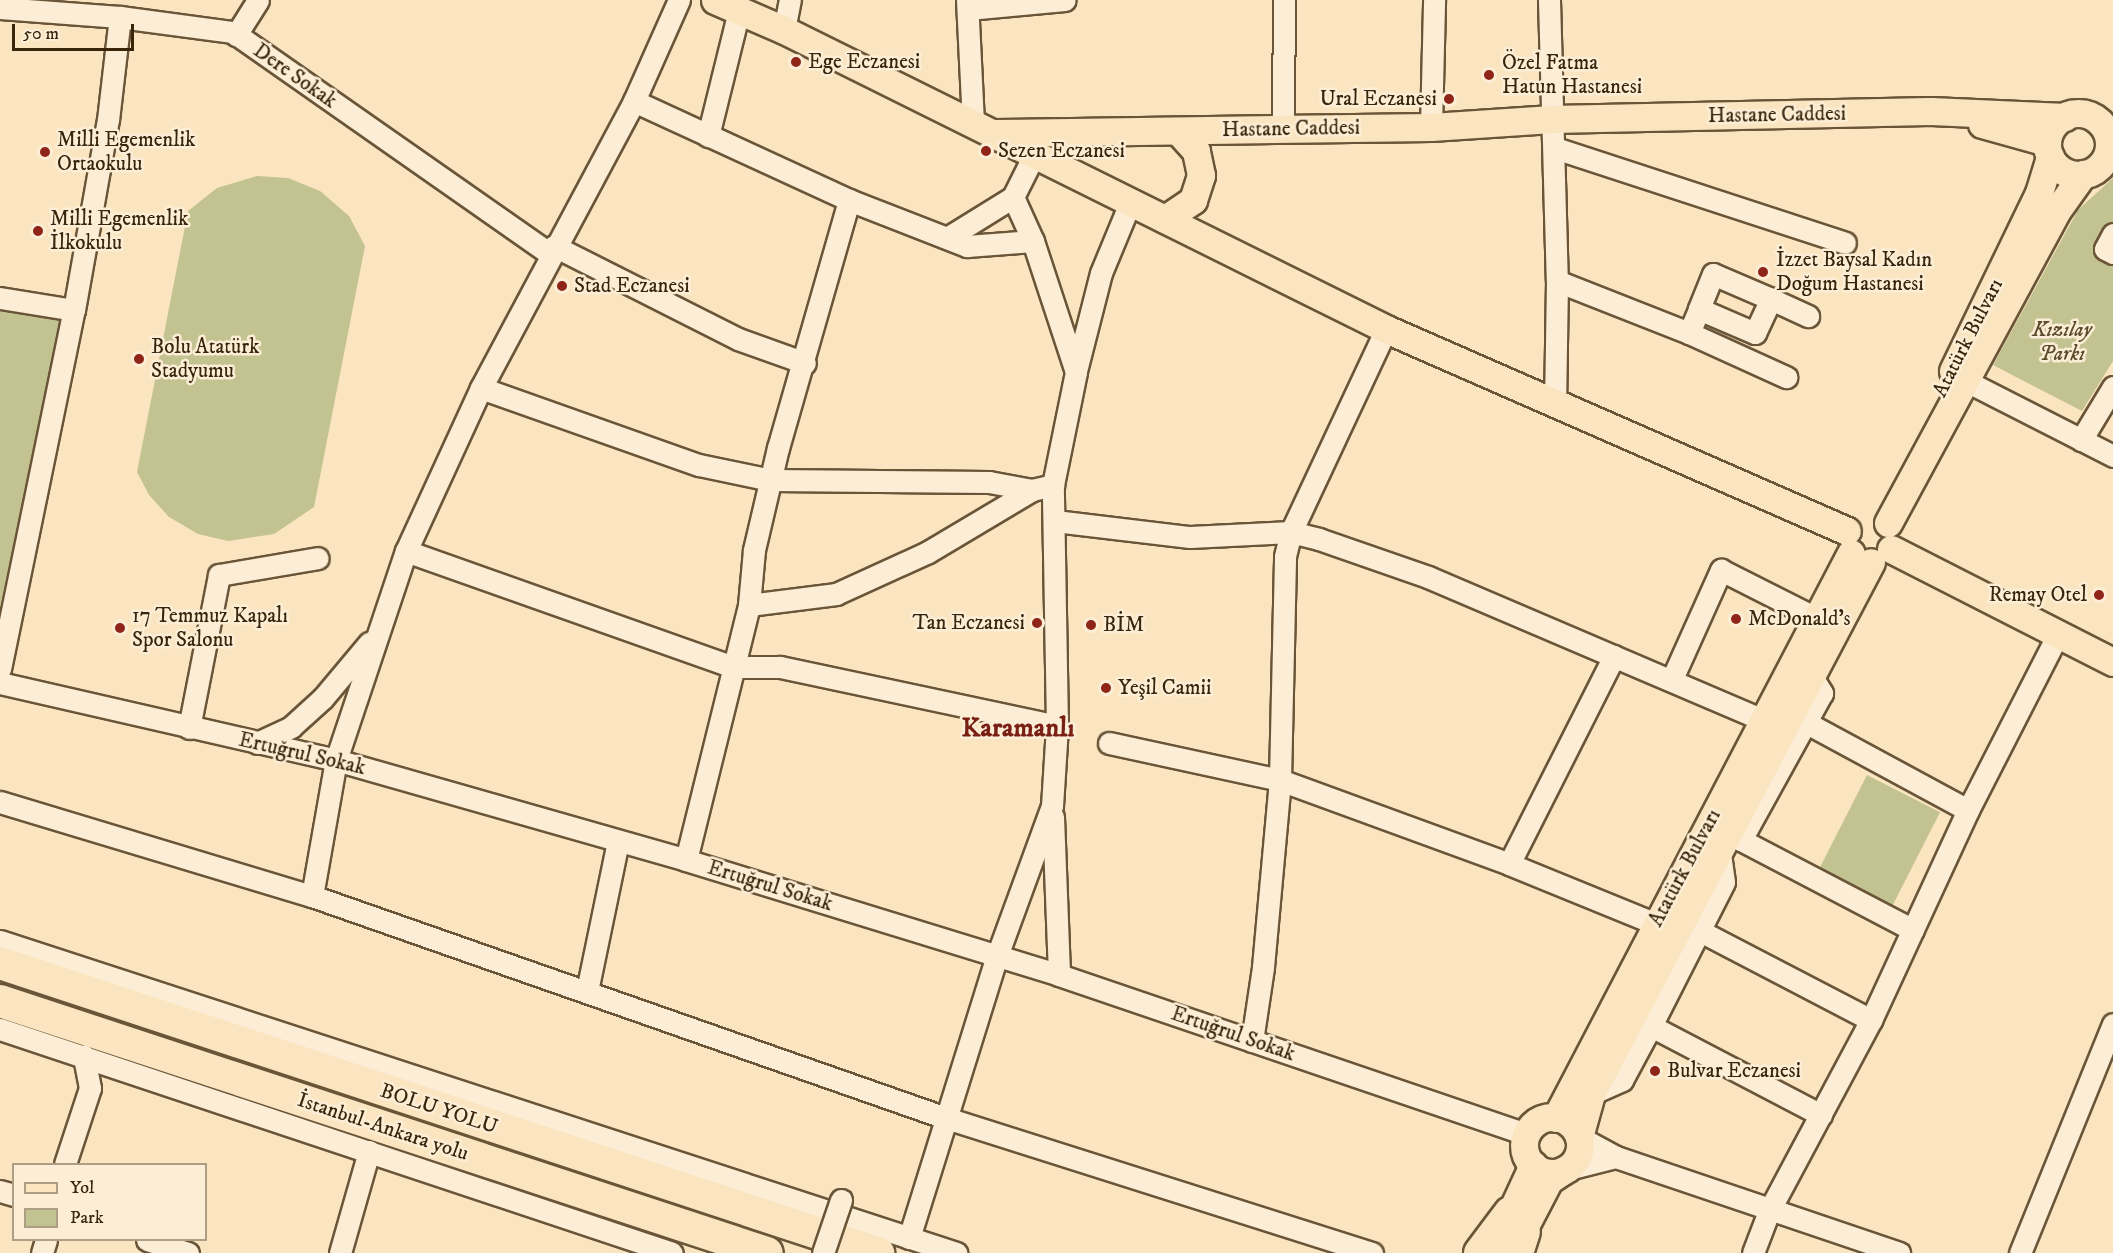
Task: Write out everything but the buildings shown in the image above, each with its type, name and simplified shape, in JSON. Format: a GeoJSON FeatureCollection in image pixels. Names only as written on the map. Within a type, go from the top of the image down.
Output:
{"type":"FeatureCollection","features":[{"type":"Feature","properties":{"kind":"highway","name":"BOLU YOLU"},"geometry":{"type":"LineString","coordinates":[[0,963],[878,1253]]}},
{"type":"Feature","properties":{"kind":"highway","name":"İstanbul-Ankara yolu"},"geometry":{"type":"LineString","coordinates":[[0,1001],[767,1253]]}},
{"type":"Feature","properties":{"kind":"highway"},"geometry":{"type":"LineString","coordinates":[[1480,1253],[1515,1238]]}},
{"type":"Feature","properties":{"kind":"main road","name":"Hastane Caddesi"},"geometry":{"type":"LineString","coordinates":[[727,6],[784,30],[982,128],[1062,132],[1179,132],[1431,127],[1552,119],[1931,111],[2088,115]]}},
{"type":"Feature","properties":{"kind":"main road","name":"Hastane Caddesi"},"geometry":{"type":"LineString","coordinates":[[1897,113],[1979,123],[2049,149]]}},
{"type":"Feature","properties":{"kind":"main road"},"geometry":{"type":"LineString","coordinates":[[2088,115],[2105,128],[2111,150],[2100,166],[2083,174],[2065,172],[2049,149],[2054,125],[2088,115]]}},
{"type":"Feature","properties":{"kind":"main road"},"geometry":{"type":"LineString","coordinates":[[982,128],[1386,329],[1555,406],[1871,539],[2057,636],[2113,662]]}},
{"type":"Feature","properties":{"kind":"main road"},"geometry":{"type":"LineString","coordinates":[[1034,155],[1042,142],[1062,132]]}},
{"type":"Feature","properties":{"kind":"main road"},"geometry":{"type":"LineString","coordinates":[[1165,219],[1193,200],[1201,175],[1196,151],[1179,132]]}},
{"type":"Feature","properties":{"kind":"main road","name":"Atatürk Bulvarı"},"geometry":{"type":"LineString","coordinates":[[1579,1137],[1591,1094],[1809,672],[2039,193],[2049,149]]}},
{"type":"Feature","properties":{"kind":"main road","name":"Atatürk Bulvarı"},"geometry":{"type":"LineString","coordinates":[[1556,1118],[1816,618],[1871,539],[1968,382],[2051,222],[2083,174]]}},
{"type":"Feature","properties":{"kind":"main road"},"geometry":{"type":"LineString","coordinates":[[1495,1253],[1515,1238],[1549,1180],[1564,1170],[1578,1155],[1579,1137],[1569,1123],[1556,1118],[1543,1119],[1527,1134],[1525,1149],[1533,1165],[1550,1173],[1564,1170]]}},
{"type":"Feature","properties":{"kind":"main road"},"geometry":{"type":"LineString","coordinates":[[1515,1238],[1533,1165]]}},
{"type":"Feature","properties":{"kind":"street"},"geometry":{"type":"LineString","coordinates":[[237,35],[258,0]]}},
{"type":"Feature","properties":{"kind":"street"},"geometry":{"type":"LineString","coordinates":[[312,896],[336,760],[406,551],[481,388],[552,250],[634,101],[679,0]]}},
{"type":"Feature","properties":{"kind":"street"},"geometry":{"type":"LineString","coordinates":[[784,30],[790,0]]}},
{"type":"Feature","properties":{"kind":"street"},"geometry":{"type":"LineString","coordinates":[[982,128],[968,5],[1065,0]]}},
{"type":"Feature","properties":{"kind":"street"},"geometry":{"type":"LineString","coordinates":[[1283,129],[1284,0]]}},
{"type":"Feature","properties":{"kind":"street"},"geometry":{"type":"LineString","coordinates":[[1431,127],[1434,0]]}},
{"type":"Feature","properties":{"kind":"street"},"geometry":{"type":"LineString","coordinates":[[1549,0],[1552,119],[1555,148],[1557,282],[1555,406]]}},
{"type":"Feature","properties":{"kind":"street"},"geometry":{"type":"LineString","coordinates":[[708,136],[727,6]]}},
{"type":"Feature","properties":{"kind":"street","name":"Dere Sokak"},"geometry":{"type":"LineString","coordinates":[[0,8],[120,17],[237,35],[552,250],[738,339],[805,363]]}},
{"type":"Feature","properties":{"kind":"street"},"geometry":{"type":"LineString","coordinates":[[0,669],[74,310],[108,120],[120,17]]}},
{"type":"Feature","properties":{"kind":"street"},"geometry":{"type":"LineString","coordinates":[[634,101],[849,200],[967,246],[1033,241]]}},
{"type":"Feature","properties":{"kind":"street"},"geometry":{"type":"LineString","coordinates":[[1555,148],[1845,243]]}},
{"type":"Feature","properties":{"kind":"street"},"geometry":{"type":"LineString","coordinates":[[947,238],[1013,197],[1034,155]]}},
{"type":"Feature","properties":{"kind":"street"},"geometry":{"type":"LineString","coordinates":[[1013,197],[1033,241],[1076,372]]}},
{"type":"Feature","properties":{"kind":"street"},"geometry":{"type":"LineString","coordinates":[[686,860],[748,605],[754,550],[771,480],[849,200]]}},
{"type":"Feature","properties":{"kind":"street"},"geometry":{"type":"LineString","coordinates":[[1059,975],[1052,806],[1057,726],[1053,485],[1076,372],[1101,273],[1130,203]]}},
{"type":"Feature","properties":{"kind":"street"},"geometry":{"type":"LineString","coordinates":[[2113,234],[2105,249],[2113,253]]}},
{"type":"Feature","properties":{"kind":"street"},"geometry":{"type":"LineString","coordinates":[[1689,333],[1713,274],[1808,316]]}},
{"type":"Feature","properties":{"kind":"street"},"geometry":{"type":"LineString","coordinates":[[1557,282],[1689,333],[1786,377]]}},
{"type":"Feature","properties":{"kind":"street"},"geometry":{"type":"LineString","coordinates":[[0,298],[74,310]]}},
{"type":"Feature","properties":{"kind":"street"},"geometry":{"type":"LineString","coordinates":[[1699,309],[1755,333],[1770,299]]}},
{"type":"Feature","properties":{"kind":"street"},"geometry":{"type":"LineString","coordinates":[[1252,1041],[1263,967],[1280,780],[1286,556],[1291,532],[1386,329]]}},
{"type":"Feature","properties":{"kind":"street"},"geometry":{"type":"LineString","coordinates":[[1968,382],[2113,456]]}},
{"type":"Feature","properties":{"kind":"street"},"geometry":{"type":"LineString","coordinates":[[2081,440],[2113,387]]}},
{"type":"Feature","properties":{"kind":"street"},"geometry":{"type":"LineString","coordinates":[[481,388],[699,465],[771,480],[989,482],[1032,490]]}},
{"type":"Feature","properties":{"kind":"street"},"geometry":{"type":"LineString","coordinates":[[748,605],[836,594],[928,552],[1032,490],[1053,485]]}},
{"type":"Feature","properties":{"kind":"street"},"geometry":{"type":"LineString","coordinates":[[1055,521],[1190,537],[1291,532],[1428,577],[1763,720]]}},
{"type":"Feature","properties":{"kind":"street"},"geometry":{"type":"LineString","coordinates":[[406,551],[733,667],[780,667],[1057,726]]}},
{"type":"Feature","properties":{"kind":"street"},"geometry":{"type":"LineString","coordinates":[[189,728],[219,575],[318,558]]}},
{"type":"Feature","properties":{"kind":"street"},"geometry":{"type":"LineString","coordinates":[[1672,680],[1721,570],[1816,618]]}},
{"type":"Feature","properties":{"kind":"street"},"geometry":{"type":"LineString","coordinates":[[257,743],[291,727],[323,698],[377,634]]}},
{"type":"Feature","properties":{"kind":"street"},"geometry":{"type":"LineString","coordinates":[[1753,1253],[1769,1211],[1870,1020],[1968,810],[2057,636]]}},
{"type":"Feature","properties":{"kind":"street"},"geometry":{"type":"LineString","coordinates":[[1509,864],[1614,656]]}},
{"type":"Feature","properties":{"kind":"street"},"geometry":{"type":"LineString","coordinates":[[1809,672],[1822,693],[1741,840],[1912,930]]}},
{"type":"Feature","properties":{"kind":"street","name":"Ertuğrul Sokak"},"geometry":{"type":"LineString","coordinates":[[0,683],[336,760],[686,860],[1059,975],[1527,1134]]}},
{"type":"Feature","properties":{"kind":"street"},"geometry":{"type":"LineString","coordinates":[[1804,722],[1968,810]]}},
{"type":"Feature","properties":{"kind":"street"},"geometry":{"type":"LineString","coordinates":[[1109,743],[1280,780],[1509,864],[1656,924]]}},
{"type":"Feature","properties":{"kind":"street"},"geometry":{"type":"LineString","coordinates":[[0,802],[312,896],[946,1118],[1372,1253]]}},
{"type":"Feature","properties":{"kind":"street"},"geometry":{"type":"LineString","coordinates":[[909,1238],[997,956],[1052,806]]}},
{"type":"Feature","properties":{"kind":"street"},"geometry":{"type":"LineString","coordinates":[[587,991],[618,841]]}},
{"type":"Feature","properties":{"kind":"street"},"geometry":{"type":"LineString","coordinates":[[1591,1094],[1622,1080],[1651,1026],[1724,882],[1719,846]]}},
{"type":"Feature","properties":{"kind":"street"},"geometry":{"type":"LineString","coordinates":[[1700,931],[1870,1020]]}},
{"type":"Feature","properties":{"kind":"street"},"geometry":{"type":"LineString","coordinates":[[0,941],[956,1253]]}},
{"type":"Feature","properties":{"kind":"street"},"geometry":{"type":"LineString","coordinates":[[2020,1253],[2113,1024]]}},
{"type":"Feature","properties":{"kind":"street"},"geometry":{"type":"LineString","coordinates":[[1651,1026],[1821,1115]]}},
{"type":"Feature","properties":{"kind":"street"},"geometry":{"type":"LineString","coordinates":[[0,1029],[672,1253]]}},
{"type":"Feature","properties":{"kind":"street"},"geometry":{"type":"LineString","coordinates":[[65,1163],[90,1088],[84,1056]]}},
{"type":"Feature","properties":{"kind":"street"},"geometry":{"type":"LineString","coordinates":[[1579,1137],[1616,1157],[1769,1211],[1899,1253]]}},
{"type":"Feature","properties":{"kind":"street"},"geometry":{"type":"LineString","coordinates":[[340,1253],[369,1151]]}},
{"type":"Feature","properties":{"kind":"street"},"geometry":{"type":"LineString","coordinates":[[1564,1170],[1616,1157]]}},
{"type":"Feature","properties":{"kind":"street"},"geometry":{"type":"LineString","coordinates":[[824,1253],[841,1200]]}},
{"type":"Feature","properties":{"kind":"street"},"geometry":{"type":"LineString","coordinates":[[153,1241],[188,1253]]}},
{"type":"Feature","properties":{"kind":"green space"},"geometry":{"type":"Polygon","coordinates":[[[257,176],[288,178],[320,191],[349,216],[365,246],[314,507],[274,534],[228,541],[198,534],[169,517],[149,495],[137,472],[188,211],[217,188],[257,176]]]}},
{"type":"Feature","properties":{"kind":"green space","name":"Kızılay Parkı"},"geometry":{"type":"Polygon","coordinates":[[[2113,178],[2113,361],[2082,411],[1993,365],[2078,210],[2113,178]]]}},
{"type":"Feature","properties":{"kind":"green space"},"geometry":{"type":"Polygon","coordinates":[[[0,310],[63,320],[0,607],[0,310]]]}},
{"type":"Feature","properties":{"kind":"green space"},"geometry":{"type":"Polygon","coordinates":[[[1867,775],[1940,812],[1890,910],[1817,873],[1867,775]]]}},
{"type":"Feature","properties":{"kind":"place","name":"Ege Eczanesi"},"geometry":{"type":"Point","coordinates":[796,62]}},
{"type":"Feature","properties":{"kind":"place","name":"Özel Fatma Hatun Hastanesi"},"geometry":{"type":"Point","coordinates":[1489,75]}},
{"type":"Feature","properties":{"kind":"place","name":"Ural Eczanesi"},"geometry":{"type":"Point","coordinates":[1449,99]}},
{"type":"Feature","properties":{"kind":"place","name":"Sezen Eczanesi"},"geometry":{"type":"Point","coordinates":[986,151]}},
{"type":"Feature","properties":{"kind":"place","name":"Milli Egemenlik Ortaokulu"},"geometry":{"type":"Point","coordinates":[45,152]}},
{"type":"Feature","properties":{"kind":"place","name":"Milli Egemenlik İlkokulu"},"geometry":{"type":"Point","coordinates":[38,231]}},
{"type":"Feature","properties":{"kind":"place","name":"İzzet Baysal Kadın Doğum Hastanesi"},"geometry":{"type":"Point","coordinates":[1763,272]}},
{"type":"Feature","properties":{"kind":"place","name":"Stad Eczanesi"},"geometry":{"type":"Point","coordinates":[562,286]}},
{"type":"Feature","properties":{"kind":"place","name":"Bolu Atatürk Stadyumu"},"geometry":{"type":"Point","coordinates":[139,359]}},
{"type":"Feature","properties":{"kind":"place","name":"Remay Otel"},"geometry":{"type":"Point","coordinates":[2099,595]}},
{"type":"Feature","properties":{"kind":"place","name":"McDonald's"},"geometry":{"type":"Point","coordinates":[1736,619]}},
{"type":"Feature","properties":{"kind":"place","name":"Tan Eczanesi"},"geometry":{"type":"Point","coordinates":[1037,623]}},
{"type":"Feature","properties":{"kind":"place","name":"BİM"},"geometry":{"type":"Point","coordinates":[1091,625]}},
{"type":"Feature","properties":{"kind":"place","name":"17 Temmuz Kapalı Spor Salonu"},"geometry":{"type":"Point","coordinates":[120,628]}},
{"type":"Feature","properties":{"kind":"place","name":"Yeşil Camii"},"geometry":{"type":"Point","coordinates":[1106,688]}},
{"type":"Feature","properties":{"kind":"place","name":"Bulvar Eczanesi"},"geometry":{"type":"Point","coordinates":[1655,1071]}},
{"type":"Feature","properties":{"kind":"district","name":"Karamanlı"},"geometry":{"type":"Point","coordinates":[1018,729]}}]}
